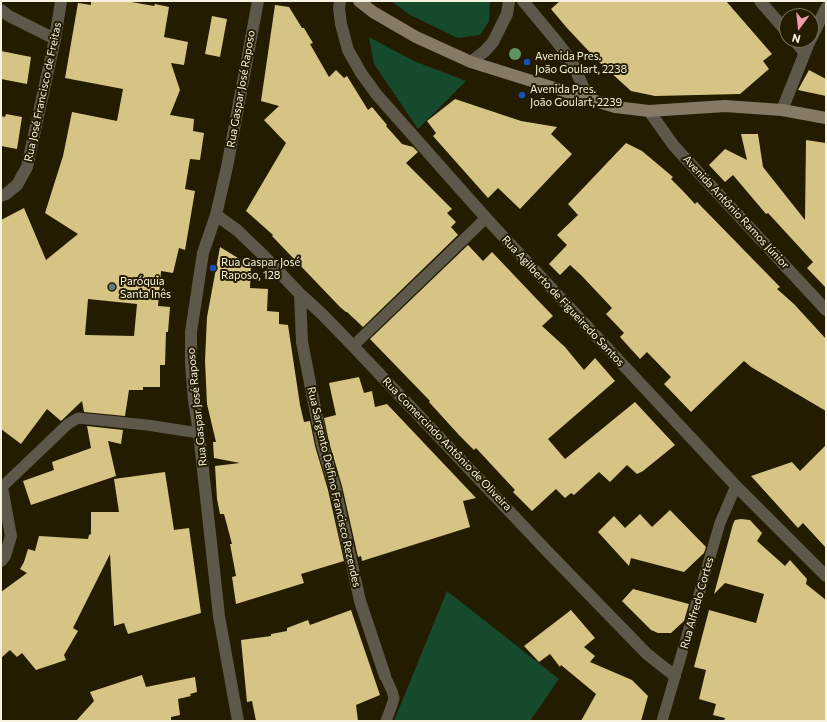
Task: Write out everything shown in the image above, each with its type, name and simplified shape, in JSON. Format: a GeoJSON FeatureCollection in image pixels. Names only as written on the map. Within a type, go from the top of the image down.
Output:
{"type":"FeatureCollection","features":[{"type":"Feature","properties":{"kind":"street","name":"Rua José Francisco de Freitas"},"geometry":{"type":"LineString","coordinates":[[1,196],[17,185],[27,167],[55,39],[61,1]]}},
{"type":"Feature","properties":{"kind":"street","name":"Rua Gaspar José Raposo"},"geometry":{"type":"LineString","coordinates":[[238,721],[219,616],[194,400],[191,364],[191,332],[203,253],[216,215],[258,1]]}},
{"type":"Feature","properties":{"kind":"street","name":"Rua Agilberto de Figueiredo Santos"},"geometry":{"type":"LineString","coordinates":[[340,1],[339,8],[341,24],[348,50],[361,73],[377,95],[486,218],[736,486],[826,576]]}},
{"type":"Feature","properties":{"kind":"street"},"geometry":{"type":"LineString","coordinates":[[359,1],[373,12],[416,37],[471,62],[615,108],[650,111],[726,106],[782,110],[826,118]]}},
{"type":"Feature","properties":{"kind":"street"},"geometry":{"type":"LineString","coordinates":[[471,62],[485,51],[493,42],[507,14],[509,1]]}},
{"type":"Feature","properties":{"kind":"street"},"geometry":{"type":"LineString","coordinates":[[523,1],[572,62],[589,100]]}},
{"type":"Feature","properties":{"kind":"street"},"geometry":{"type":"LineString","coordinates":[[760,1],[779,23]]}},
{"type":"Feature","properties":{"kind":"street"},"geometry":{"type":"LineString","coordinates":[[819,22],[826,8]]}},
{"type":"Feature","properties":{"kind":"street"},"geometry":{"type":"LineString","coordinates":[[1,10],[9,16],[55,39]]}},
{"type":"Feature","properties":{"kind":"street"},"geometry":{"type":"LineString","coordinates":[[801,48],[804,52]]}},
{"type":"Feature","properties":{"kind":"street"},"geometry":{"type":"LineString","coordinates":[[782,110],[806,48]]}},
{"type":"Feature","properties":{"kind":"street","name":"Avenida Antônio Ramos Júnior"},"geometry":{"type":"LineString","coordinates":[[650,111],[674,146],[826,310]]}},
{"type":"Feature","properties":{"kind":"street","name":"Rua Comercindo Antônio de Oliveira"},"geometry":{"type":"LineString","coordinates":[[216,215],[237,230],[300,294],[322,314],[647,654],[675,676]]}},
{"type":"Feature","properties":{"kind":"street","name":"Rua Sargento Delfino Francisco Rezendes"},"geometry":{"type":"LineString","coordinates":[[300,294],[302,342],[322,444],[335,488],[360,601],[385,676]]}},
{"type":"Feature","properties":{"kind":"street"},"geometry":{"type":"LineString","coordinates":[[1,561],[5,556],[11,536],[2,487]]}},
{"type":"Feature","properties":{"kind":"lane"},"geometry":{"type":"LineString","coordinates":[[353,346],[486,218]]}},
{"type":"Feature","properties":{"kind":"lane"},"geometry":{"type":"LineString","coordinates":[[2,487],[68,424],[78,418],[147,425],[199,433]]}},
{"type":"Feature","properties":{"kind":"lane","name":"Rua Alfredo Cortes"},"geometry":{"type":"LineString","coordinates":[[662,721],[720,523],[736,486]]}},
{"type":"Feature","properties":{"kind":"lane"},"geometry":{"type":"LineString","coordinates":[[385,676],[394,698],[386,721]]}},
{"type":"Feature","properties":{"kind":"green space"},"geometry":{"type":"Polygon","coordinates":[[[391,1],[490,1],[489,21],[480,35],[458,38],[410,15],[391,1]]]}},
{"type":"Feature","properties":{"kind":"green space"},"geometry":{"type":"Polygon","coordinates":[[[369,37],[414,61],[466,81],[418,129],[374,64],[369,37]]]}},
{"type":"Feature","properties":{"kind":"green space"},"geometry":{"type":"Polygon","coordinates":[[[447,591],[559,679],[530,721],[394,721],[447,591]]]}},
{"type":"Feature","properties":{"kind":"building"},"geometry":{"type":"Polygon","coordinates":[[[91,1],[126,1],[169,7],[164,37],[188,42],[184,65],[171,63],[180,90],[170,115],[194,119],[193,131],[204,133],[200,160],[190,159],[185,189],[195,191],[185,250],[179,248],[173,273],[161,271],[158,306],[170,307],[168,332],[166,332],[165,365],[160,365],[160,387],[143,387],[143,390],[129,390],[125,416],[84,412],[82,401],[61,421],[47,409],[21,444],[1,429],[1,220],[24,208],[46,260],[78,234],[45,213],[63,156],[72,112],[117,121],[123,89],[65,78],[78,3],[91,5],[91,1]],[[88,299],[85,335],[134,336],[137,304],[88,299]]]}},
{"type":"Feature","properties":{"kind":"building"},"geometry":{"type":"Polygon","coordinates":[[[560,1],[726,1],[772,54],[763,61],[769,69],[740,94],[655,96],[631,91],[598,61],[551,9],[560,1]]]}},
{"type":"Feature","properties":{"kind":"building"},"geometry":{"type":"Polygon","coordinates":[[[275,5],[289,7],[313,43],[310,44],[329,77],[336,70],[344,78],[347,76],[368,110],[372,107],[402,144],[413,147],[418,152],[406,163],[452,209],[447,213],[456,222],[451,227],[458,235],[363,327],[340,307],[272,236],[273,235],[246,211],[286,143],[264,120],[279,106],[261,101],[275,5]]]}},
{"type":"Feature","properties":{"kind":"building"},"geometry":{"type":"Polygon","coordinates":[[[212,16],[227,19],[220,57],[205,54],[212,16]]]}},
{"type":"Feature","properties":{"kind":"building"},"geometry":{"type":"Polygon","coordinates":[[[1,51],[31,57],[27,84],[1,79],[1,51]]]}},
{"type":"Feature","properties":{"kind":"building"},"geometry":{"type":"Polygon","coordinates":[[[809,70],[826,79],[826,96],[798,90],[809,70]]]}},
{"type":"Feature","properties":{"kind":"building"},"geometry":{"type":"Polygon","coordinates":[[[455,99],[521,121],[557,127],[551,134],[572,154],[520,209],[498,188],[488,198],[433,136],[436,133],[427,121],[455,99]]]}},
{"type":"Feature","properties":{"kind":"building"},"geometry":{"type":"Polygon","coordinates":[[[6,114],[22,117],[17,149],[1,146],[1,116],[5,117],[6,114]]]}},
{"type":"Feature","properties":{"kind":"building"},"geometry":{"type":"Polygon","coordinates":[[[741,134],[758,134],[763,167],[805,220],[806,140],[826,143],[826,288],[807,268],[813,262],[768,213],[766,214],[733,175],[725,182],[709,165],[725,149],[747,160],[741,134]]]}},
{"type":"Feature","properties":{"kind":"building"},"geometry":{"type":"Polygon","coordinates":[[[626,143],[642,151],[673,177],[671,179],[695,204],[697,202],[780,287],[777,289],[794,304],[826,339],[826,411],[751,367],[744,361],[691,412],[664,384],[671,377],[647,352],[640,359],[620,337],[624,333],[606,314],[612,308],[581,275],[570,265],[560,275],[549,264],[567,245],[557,235],[578,215],[568,204],[626,143]]]}},
{"type":"Feature","properties":{"kind":"building"},"geometry":{"type":"Polygon","coordinates":[[[468,245],[483,261],[492,252],[553,316],[542,326],[565,347],[584,370],[595,358],[615,381],[548,439],[565,459],[635,402],[675,445],[643,471],[637,474],[627,465],[610,482],[599,472],[574,495],[571,493],[565,498],[556,489],[532,511],[513,492],[515,490],[476,448],[474,450],[459,435],[429,402],[430,401],[370,339],[468,245]]]}},
{"type":"Feature","properties":{"kind":"building"},"geometry":{"type":"Polygon","coordinates":[[[220,247],[251,266],[250,288],[268,289],[267,311],[279,312],[279,324],[288,325],[304,422],[310,421],[315,446],[328,490],[344,561],[301,574],[304,583],[236,604],[232,577],[236,576],[230,544],[232,544],[224,514],[220,514],[217,499],[215,466],[240,463],[214,458],[213,442],[216,442],[207,404],[205,361],[207,317],[220,247]]]}},
{"type":"Feature","properties":{"kind":"building"},"geometry":{"type":"Polygon","coordinates":[[[359,377],[364,393],[372,391],[375,407],[387,404],[476,498],[463,501],[470,527],[362,561],[361,556],[358,557],[342,486],[329,442],[324,418],[336,415],[329,383],[359,377]]]}},
{"type":"Feature","properties":{"kind":"building"},"geometry":{"type":"Polygon","coordinates":[[[87,426],[123,430],[121,444],[108,441],[116,476],[31,505],[23,481],[54,470],[52,462],[91,448],[87,426]]]}},
{"type":"Feature","properties":{"kind":"building"},"geometry":{"type":"Polygon","coordinates":[[[826,445],[826,548],[803,523],[798,528],[751,476],[792,462],[800,471],[826,445]]]}},
{"type":"Feature","properties":{"kind":"building"},"geometry":{"type":"Polygon","coordinates":[[[165,472],[174,530],[189,528],[201,613],[128,634],[124,623],[114,626],[110,554],[73,628],[78,631],[64,655],[66,660],[36,670],[22,653],[17,657],[10,650],[1,658],[1,592],[27,573],[20,569],[28,549],[35,551],[39,536],[88,539],[89,535],[91,534],[91,512],[119,512],[114,479],[165,472]]]}},
{"type":"Feature","properties":{"kind":"building"},"geometry":{"type":"Polygon","coordinates":[[[670,510],[706,547],[704,553],[684,572],[631,558],[629,566],[598,532],[614,516],[625,528],[640,514],[652,527],[670,510]]]}},
{"type":"Feature","properties":{"kind":"building"},"geometry":{"type":"Polygon","coordinates":[[[735,520],[750,520],[762,533],[757,541],[785,566],[790,560],[807,579],[806,584],[826,600],[826,721],[724,721],[725,718],[713,715],[716,704],[699,699],[706,670],[694,667],[709,610],[756,623],[764,594],[725,583],[714,594],[733,524],[735,520]]]}},
{"type":"Feature","properties":{"kind":"building"},"geometry":{"type":"Polygon","coordinates":[[[633,589],[689,604],[684,621],[671,633],[658,633],[651,630],[622,601],[633,589]]]}},
{"type":"Feature","properties":{"kind":"building"},"geometry":{"type":"Polygon","coordinates":[[[351,610],[380,695],[356,705],[358,721],[256,721],[252,701],[247,702],[241,640],[271,636],[271,634],[287,631],[287,628],[308,620],[310,625],[351,610]]]}},
{"type":"Feature","properties":{"kind":"building"},"geometry":{"type":"Polygon","coordinates":[[[571,610],[595,638],[584,647],[595,656],[590,662],[632,680],[648,696],[641,721],[581,721],[596,694],[561,665],[560,667],[550,654],[539,662],[524,646],[571,610]]]}},
{"type":"Feature","properties":{"kind":"building"},"geometry":{"type":"Polygon","coordinates":[[[142,675],[146,687],[195,677],[197,692],[190,694],[191,696],[178,699],[180,715],[171,717],[171,721],[76,721],[94,701],[90,692],[142,675]]]}},
{"type":"Feature","properties":{"kind":"place","name":"Avenida Pres. João Goulart, 2238"},"geometry":{"type":"Point","coordinates":[527,62]}},
{"type":"Feature","properties":{"kind":"place","name":"Avenida Pres. João Goulart, 2239"},"geometry":{"type":"Point","coordinates":[522,95]}},
{"type":"Feature","properties":{"kind":"place","name":"Rua Gaspar José Raposo, 128"},"geometry":{"type":"Point","coordinates":[213,268]}},
{"type":"Feature","properties":{"kind":"place","name":"Paróquia Santa Inês"},"geometry":{"type":"Point","coordinates":[112,287]}}]}
